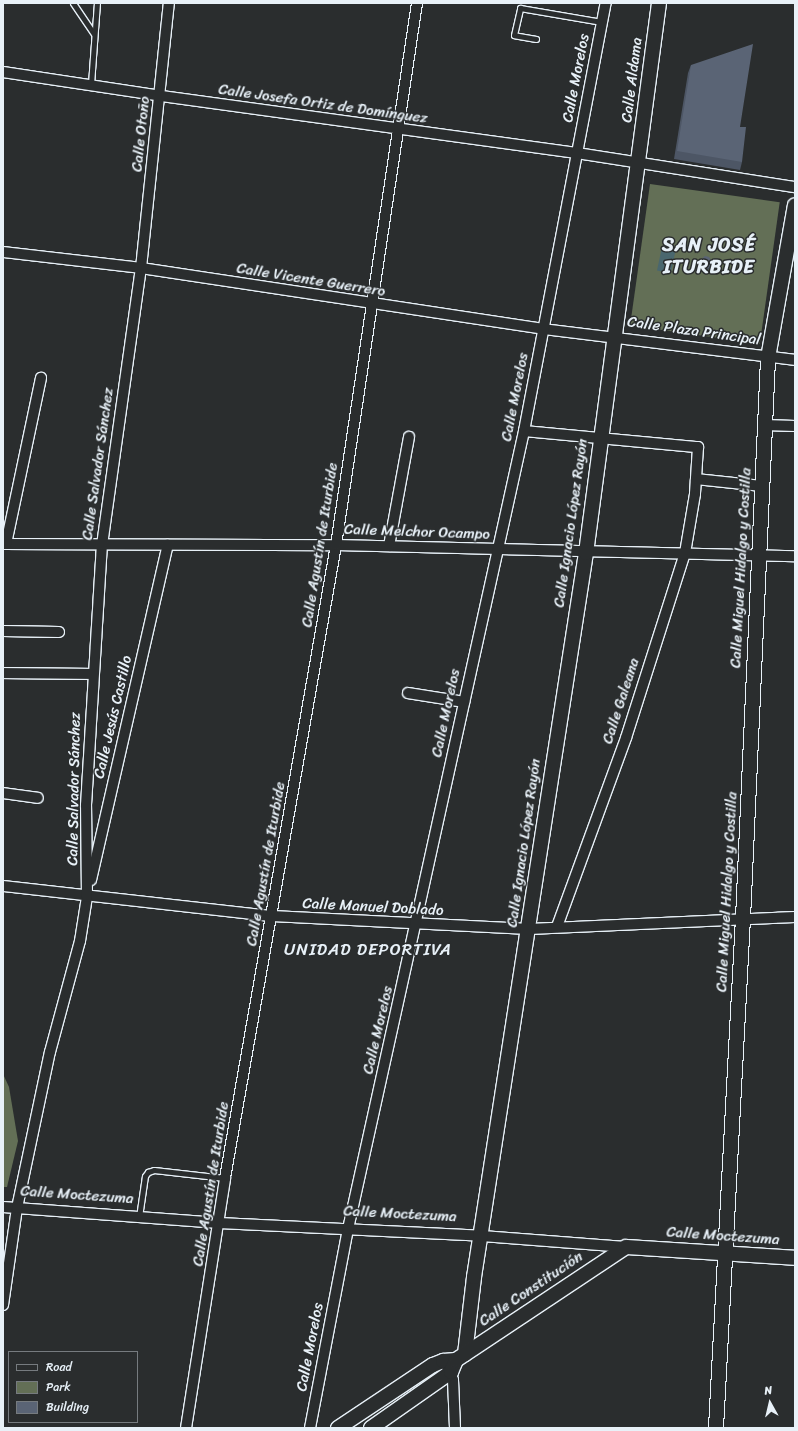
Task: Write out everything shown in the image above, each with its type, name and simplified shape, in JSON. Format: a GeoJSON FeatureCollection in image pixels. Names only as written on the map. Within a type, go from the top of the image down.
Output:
{"type":"FeatureCollection","features":[{"type":"Feature","properties":{"kind":"street","name":"Calle Otoño"},"geometry":{"type":"LineString","coordinates":[[141,268],[161,96],[169,3]]}},
{"type":"Feature","properties":{"kind":"street","name":"Calle Agustín de Iturbide"},"geometry":{"type":"LineString","coordinates":[[186,1428],[225,1178],[336,545],[417,3]]}},
{"type":"Feature","properties":{"kind":"street","name":"Calle Morelos"},"geometry":{"type":"LineString","coordinates":[[310,1428],[348,1229],[417,924],[496,550],[524,431],[606,3]]}},
{"type":"Feature","properties":{"kind":"street","name":"Calle Aldama"},"geometry":{"type":"LineString","coordinates":[[639,162],[659,3]]}},
{"type":"Feature","properties":{"kind":"street","name":"Calle Josefa Ortiz de Domínguez"},"geometry":{"type":"LineString","coordinates":[[3,72],[91,84],[161,96],[639,162],[795,187]]}},
{"type":"Feature","properties":{"kind":"street","name":"Calle Plaza Principal"},"geometry":{"type":"LineString","coordinates":[[639,162],[614,337],[768,358],[795,205]]}},
{"type":"Feature","properties":{"kind":"street","name":"Calle Vicente Guerrero"},"geometry":{"type":"LineString","coordinates":[[3,252],[141,268],[372,305],[543,329],[614,337]]}},
{"type":"Feature","properties":{"kind":"street","name":"Calle Salvador Sánchez"},"geometry":{"type":"LineString","coordinates":[[3,1304],[17,1208],[50,1052],[80,941],[87,897],[86,805],[92,674],[102,544],[141,268]]}},
{"type":"Feature","properties":{"kind":"street","name":"Calle Ignacio López Rayón"},"geometry":{"type":"LineString","coordinates":[[454,1362],[482,1236],[529,929],[557,727],[586,553],[614,337]]}},
{"type":"Feature","properties":{"kind":"street"},"geometry":{"type":"LineString","coordinates":[[768,358],[795,360]]}},
{"type":"Feature","properties":{"kind":"street","name":"Calle Miguel Hidalgo y Costilla"},"geometry":{"type":"LineString","coordinates":[[716,1428],[743,918],[758,554],[768,358]]}},
{"type":"Feature","properties":{"kind":"street"},"geometry":{"type":"LineString","coordinates":[[5,544],[41,378]]}},
{"type":"Feature","properties":{"kind":"street"},"geometry":{"type":"LineString","coordinates":[[764,426],[795,426]]}},
{"type":"Feature","properties":{"kind":"street"},"geometry":{"type":"LineString","coordinates":[[524,431],[600,440]]}},
{"type":"Feature","properties":{"kind":"street"},"geometry":{"type":"LineString","coordinates":[[389,546],[409,437]]}},
{"type":"Feature","properties":{"kind":"street","name":"Calle Galeana"},"geometry":{"type":"LineString","coordinates":[[557,927],[626,738],[685,553],[696,480],[698,447],[600,440]]}},
{"type":"Feature","properties":{"kind":"street"},"geometry":{"type":"LineString","coordinates":[[696,480],[762,486]]}},
{"type":"Feature","properties":{"kind":"street","name":"Calle Melchor Ocampo"},"geometry":{"type":"LineString","coordinates":[[5,544],[336,545],[586,553],[758,554],[795,556]]}},
{"type":"Feature","properties":{"kind":"street","name":"Calle Jesús Castillo"},"geometry":{"type":"LineString","coordinates":[[87,897],[168,545]]}},
{"type":"Feature","properties":{"kind":"street"},"geometry":{"type":"LineString","coordinates":[[3,631],[59,632]]}},
{"type":"Feature","properties":{"kind":"street"},"geometry":{"type":"LineString","coordinates":[[3,673],[92,674]]}},
{"type":"Feature","properties":{"kind":"street"},"geometry":{"type":"LineString","coordinates":[[408,693],[464,702]]}},
{"type":"Feature","properties":{"kind":"street"},"geometry":{"type":"LineString","coordinates":[[3,792],[38,798]]}},
{"type":"Feature","properties":{"kind":"street","name":"Calle Manuel Doblado"},"geometry":{"type":"LineString","coordinates":[[3,886],[87,897],[272,916],[529,929],[743,918],[795,917]]}},
{"type":"Feature","properties":{"kind":"street","name":"Calle Moctezuma"},"geometry":{"type":"LineString","coordinates":[[3,1207],[219,1223],[482,1236],[795,1258]]}},
{"type":"Feature","properties":{"kind":"street","name":"Calle Constitución"},"geometry":{"type":"LineString","coordinates":[[338,1428],[454,1362],[626,1247]]}},
{"type":"Feature","properties":{"kind":"street"},"geometry":{"type":"LineString","coordinates":[[454,1362],[455,1428]]}},
{"type":"Feature","properties":{"kind":"street","name":"Calle Constitución"},"geometry":{"type":"LineString","coordinates":[[371,1428],[454,1362]]}},
{"type":"Feature","properties":{"kind":"lane"},"geometry":{"type":"LineString","coordinates":[[73,3],[94,34]]}},
{"type":"Feature","properties":{"kind":"lane"},"geometry":{"type":"LineString","coordinates":[[91,84],[94,34],[98,3]]}},
{"type":"Feature","properties":{"kind":"lane"},"geometry":{"type":"LineString","coordinates":[[536,39],[514,36],[520,8],[602,22]]}},
{"type":"Feature","properties":{"kind":"lane"},"geometry":{"type":"LineString","coordinates":[[139,1217],[145,1176],[148,1172],[154,1170],[225,1178]]}},
{"type":"Feature","properties":{"kind":"green space"},"geometry":{"type":"Polygon","coordinates":[[[650,184],[780,202],[760,344],[630,326],[650,184]]]}},
{"type":"Feature","properties":{"kind":"green space"},"geometry":{"type":"Polygon","coordinates":[[[3,1074],[9,1087],[18,1141],[7,1187],[3,1187],[3,1074]]]}},
{"type":"Feature","properties":{"kind":"water"},"geometry":{"type":"Polygon","coordinates":[[[662,247],[676,250],[671,273],[657,270],[662,247]]]}},
{"type":"Feature","properties":{"kind":"building"},"geometry":{"type":"Polygon","coordinates":[[[753,44],[740,127],[746,127],[742,162],[677,151],[691,65],[753,44]]]}},
{"type":"Feature","properties":{"kind":"building"},"geometry":{"type":"Polygon","coordinates":[[[705,256],[709,257],[712,262],[709,268],[705,269],[699,265],[699,261],[705,256]]]}},
{"type":"Feature","properties":{"kind":"district","name":"SAN JOSÉ ITURBIDE"},"geometry":{"type":"Point","coordinates":[709,256]}},
{"type":"Feature","properties":{"kind":"district","name":"UNIDAD DEPORTIVA"},"geometry":{"type":"Point","coordinates":[368,950]}}]}
